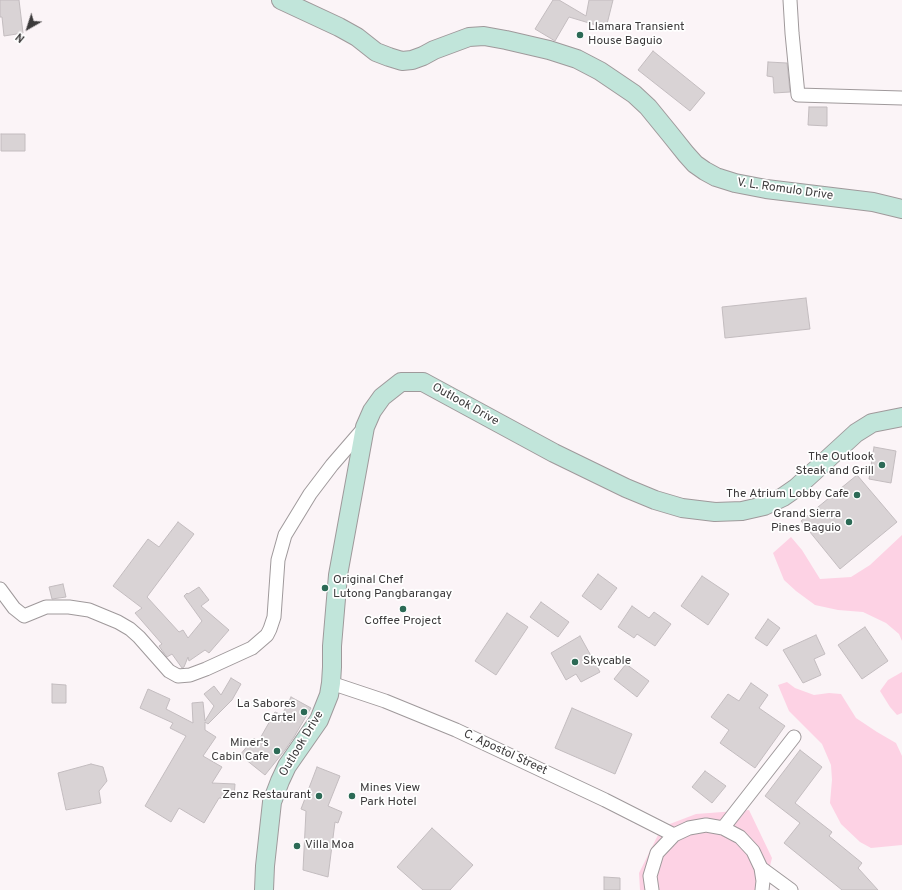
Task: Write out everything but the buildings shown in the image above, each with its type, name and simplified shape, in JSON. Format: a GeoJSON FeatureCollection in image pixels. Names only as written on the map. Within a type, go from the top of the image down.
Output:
{"type":"FeatureCollection","features":[{"type":"Feature","properties":{"kind":"street","name":"V. L. Romulo Drive"},"geometry":{"type":"LineString","coordinates":[[281,0],[339,26],[357,37],[376,52],[389,58],[402,61],[412,60],[469,37],[484,36],[506,40],[578,59],[600,71],[634,94],[652,112],[690,159],[705,171],[716,177],[766,190],[873,202],[902,209]]}},
{"type":"Feature","properties":{"kind":"street"},"geometry":{"type":"LineString","coordinates":[[790,0],[798,95],[902,98]]}},
{"type":"Feature","properties":{"kind":"street","name":"Outlook Drive"},"geometry":{"type":"LineString","coordinates":[[264,890],[272,802],[287,766],[319,720],[331,683],[332,646],[338,575],[365,427],[372,411],[382,397],[401,382],[423,382],[554,453],[626,488],[656,500],[682,508],[715,512],[742,511],[764,506],[796,488],[856,433],[872,423],[902,417]]}},
{"type":"Feature","properties":{"kind":"street"},"geometry":{"type":"LineString","coordinates":[[0,589],[14,608],[24,616],[46,607],[69,607],[89,610],[118,622],[130,629],[139,637],[169,671],[178,676],[206,669],[252,648],[267,635],[274,617],[278,560],[285,535],[310,494],[332,465],[365,427]]}},
{"type":"Feature","properties":{"kind":"street","name":"C. Apostol Street"},"geometry":{"type":"LineString","coordinates":[[331,683],[385,702],[456,730],[605,800],[674,835]]}},
{"type":"Feature","properties":{"kind":"street"},"geometry":{"type":"LineString","coordinates":[[723,828],[794,737]]}},
{"type":"Feature","properties":{"kind":"street"},"geometry":{"type":"LineString","coordinates":[[652,890],[650,876],[658,853],[674,835],[689,828],[706,825],[723,828],[740,837],[754,851],[761,868],[763,881],[762,890]]}},
{"type":"Feature","properties":{"kind":"street"},"geometry":{"type":"LineString","coordinates":[[761,868],[791,890]]}},
{"type":"Feature","properties":{"kind":"shaded area"},"geometry":{"type":"Polygon","coordinates":[[[902,535],[902,641],[899,634],[886,623],[863,612],[838,610],[815,605],[784,580],[773,553],[791,537],[802,550],[820,579],[851,577],[870,565],[902,535]]]}},
{"type":"Feature","properties":{"kind":"shaded area"},"geometry":{"type":"Polygon","coordinates":[[[902,672],[902,713],[897,715],[880,691],[888,680],[902,672]]]}},
{"type":"Feature","properties":{"kind":"shaded area"},"geometry":{"type":"Polygon","coordinates":[[[787,682],[795,688],[814,695],[829,693],[841,694],[856,718],[896,743],[902,756],[902,845],[871,848],[860,842],[841,824],[830,803],[832,780],[831,765],[822,744],[789,711],[778,685],[787,682]]]}},
{"type":"Feature","properties":{"kind":"shaded area"},"geometry":{"type":"Polygon","coordinates":[[[749,810],[772,858],[764,890],[640,890],[639,873],[662,827],[696,814],[749,810]]]}},
{"type":"Feature","properties":{"kind":"place","name":"Llamara Transient House Baguio"},"geometry":{"type":"Point","coordinates":[580,35]}},
{"type":"Feature","properties":{"kind":"place","name":"The Outlook Steak and Grill"},"geometry":{"type":"Point","coordinates":[882,465]}},
{"type":"Feature","properties":{"kind":"place","name":"The Atrium Lobby Cafe"},"geometry":{"type":"Point","coordinates":[857,495]}},
{"type":"Feature","properties":{"kind":"place","name":"Grand Sierra Pines Baguio"},"geometry":{"type":"Point","coordinates":[849,522]}},
{"type":"Feature","properties":{"kind":"place","name":"Original Chef Lutong Pangbarangay"},"geometry":{"type":"Point","coordinates":[325,588]}},
{"type":"Feature","properties":{"kind":"place","name":"Coffee Project"},"geometry":{"type":"Point","coordinates":[403,609]}},
{"type":"Feature","properties":{"kind":"place","name":"Skycable"},"geometry":{"type":"Point","coordinates":[575,662]}},
{"type":"Feature","properties":{"kind":"place","name":"La Sabores Cartel"},"geometry":{"type":"Point","coordinates":[304,712]}},
{"type":"Feature","properties":{"kind":"place","name":"Miner's Cabin Cafe"},"geometry":{"type":"Point","coordinates":[277,751]}},
{"type":"Feature","properties":{"kind":"place","name":"Zenz Restaurant"},"geometry":{"type":"Point","coordinates":[319,796]}},
{"type":"Feature","properties":{"kind":"place","name":"Mines View Park Hotel"},"geometry":{"type":"Point","coordinates":[352,796]}},
{"type":"Feature","properties":{"kind":"place","name":"Villa Moa"},"geometry":{"type":"Point","coordinates":[297,846]}}]}
